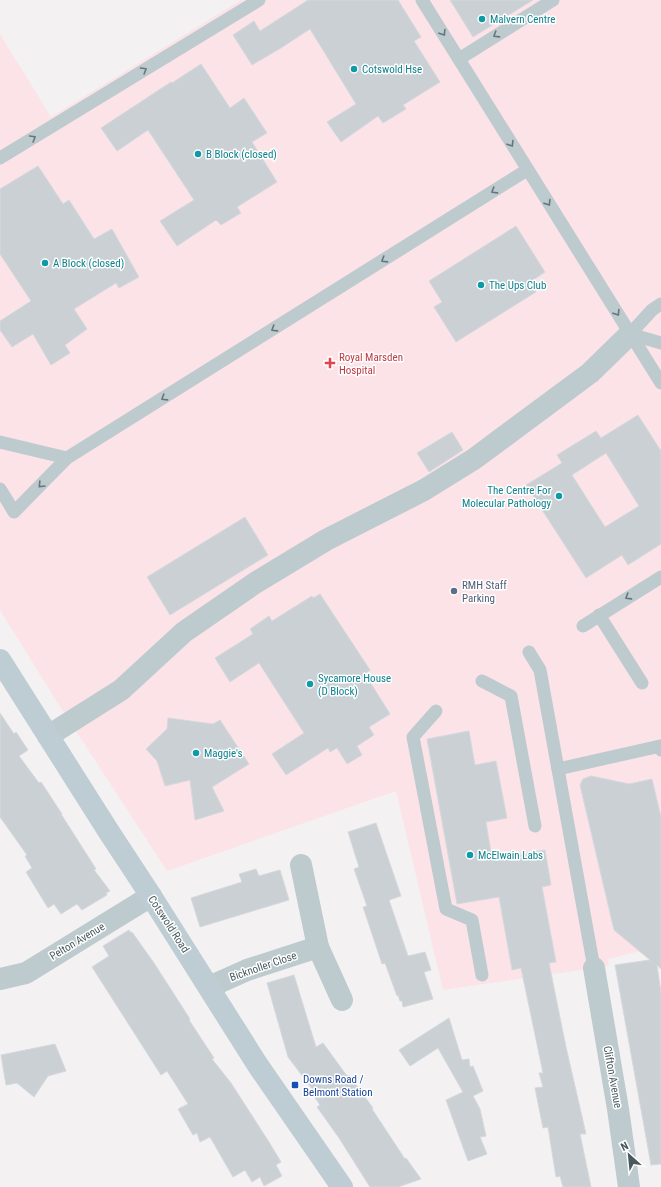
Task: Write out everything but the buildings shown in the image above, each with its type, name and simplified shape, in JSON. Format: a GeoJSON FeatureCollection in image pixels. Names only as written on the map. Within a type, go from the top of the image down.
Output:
{"type":"FeatureCollection","features":[{"type":"Feature","properties":{"kind":"main road","name":"Cotswold Road"},"geometry":{"type":"LineString","coordinates":[[0,660],[257,1064],[342,1187]]}},
{"type":"Feature","properties":{"kind":"street"},"geometry":{"type":"LineString","coordinates":[[48,736],[121,690],[184,632],[255,583],[326,540],[424,490],[474,459],[590,373],[630,334]]}},
{"type":"Feature","properties":{"kind":"street"},"geometry":{"type":"LineString","coordinates":[[301,865],[318,947],[342,1000]]}},
{"type":"Feature","properties":{"kind":"street","name":"Pelton Avenue"},"geometry":{"type":"LineString","coordinates":[[0,979],[26,973],[151,896]]}},
{"type":"Feature","properties":{"kind":"street","name":"Bicknoller Close"},"geometry":{"type":"LineString","coordinates":[[209,987],[247,970],[318,947]]}},
{"type":"Feature","properties":{"kind":"street","name":"Clifton Avenue"},"geometry":{"type":"LineString","coordinates":[[594,968],[618,1109],[629,1187]]}},
{"type":"Feature","properties":{"kind":"lane"},"geometry":{"type":"LineString","coordinates":[[0,158],[259,0]]}},
{"type":"Feature","properties":{"kind":"lane"},"geometry":{"type":"LineString","coordinates":[[422,0],[661,383]]}},
{"type":"Feature","properties":{"kind":"lane"},"geometry":{"type":"LineString","coordinates":[[459,59],[553,0]]}},
{"type":"Feature","properties":{"kind":"lane"},"geometry":{"type":"LineString","coordinates":[[0,489],[14,512],[67,458],[527,170]]}},
{"type":"Feature","properties":{"kind":"lane"},"geometry":{"type":"LineString","coordinates":[[630,334],[652,310],[661,304]]}},
{"type":"Feature","properties":{"kind":"lane"},"geometry":{"type":"LineString","coordinates":[[630,334],[661,343]]}},
{"type":"Feature","properties":{"kind":"lane"},"geometry":{"type":"LineString","coordinates":[[0,442],[67,458]]}},
{"type":"Feature","properties":{"kind":"lane"},"geometry":{"type":"LineString","coordinates":[[583,626],[661,577]]}},
{"type":"Feature","properties":{"kind":"lane"},"geometry":{"type":"LineString","coordinates":[[599,615],[642,683]]}},
{"type":"Feature","properties":{"kind":"lane"},"geometry":{"type":"LineString","coordinates":[[529,652],[540,670],[594,968]]}},
{"type":"Feature","properties":{"kind":"lane"},"geometry":{"type":"LineString","coordinates":[[482,681],[511,696],[535,826]]}},
{"type":"Feature","properties":{"kind":"lane"},"geometry":{"type":"LineString","coordinates":[[436,711],[414,736],[418,763],[446,909],[472,920],[482,975]]}},
{"type":"Feature","properties":{"kind":"lane"},"geometry":{"type":"LineString","coordinates":[[558,769],[660,746],[661,750]]}},
{"type":"Feature","properties":{"kind":"shaded area","name":"Royal Marsden Hospital"},"geometry":{"type":"Polygon","coordinates":[[[241,0],[661,0],[661,946],[608,959],[609,966],[443,990],[396,791],[167,871],[57,702],[0,610],[0,34],[51,117],[241,0]]]}},
{"type":"Feature","properties":{"kind":"place","name":"Malvern Centre"},"geometry":{"type":"Point","coordinates":[482,19]}},
{"type":"Feature","properties":{"kind":"place","name":"Cotswold Hse"},"geometry":{"type":"Point","coordinates":[354,69]}},
{"type":"Feature","properties":{"kind":"place","name":"B Block (closed)"},"geometry":{"type":"Point","coordinates":[198,154]}},
{"type":"Feature","properties":{"kind":"place","name":"A Block (closed)"},"geometry":{"type":"Point","coordinates":[45,263]}},
{"type":"Feature","properties":{"kind":"place","name":"The Ups Club"},"geometry":{"type":"Point","coordinates":[481,285]}},
{"type":"Feature","properties":{"kind":"place","name":"Royal Marsden Hospital"},"geometry":{"type":"Point","coordinates":[330,363]}},
{"type":"Feature","properties":{"kind":"place","name":"The Centre For Molecular Pathology"},"geometry":{"type":"Point","coordinates":[559,496]}},
{"type":"Feature","properties":{"kind":"place","name":"RMH Staff Parking"},"geometry":{"type":"Point","coordinates":[454,591]}},
{"type":"Feature","properties":{"kind":"place","name":"Sycamore House (D Block)"},"geometry":{"type":"Point","coordinates":[310,684]}},
{"type":"Feature","properties":{"kind":"place","name":"Maggie's"},"geometry":{"type":"Point","coordinates":[196,753]}},
{"type":"Feature","properties":{"kind":"place","name":"McElwain Labs"},"geometry":{"type":"Point","coordinates":[470,855]}},
{"type":"Feature","properties":{"kind":"place","name":"Downs Road / Belmont Station"},"geometry":{"type":"Point","coordinates":[295,1085]}}]}
